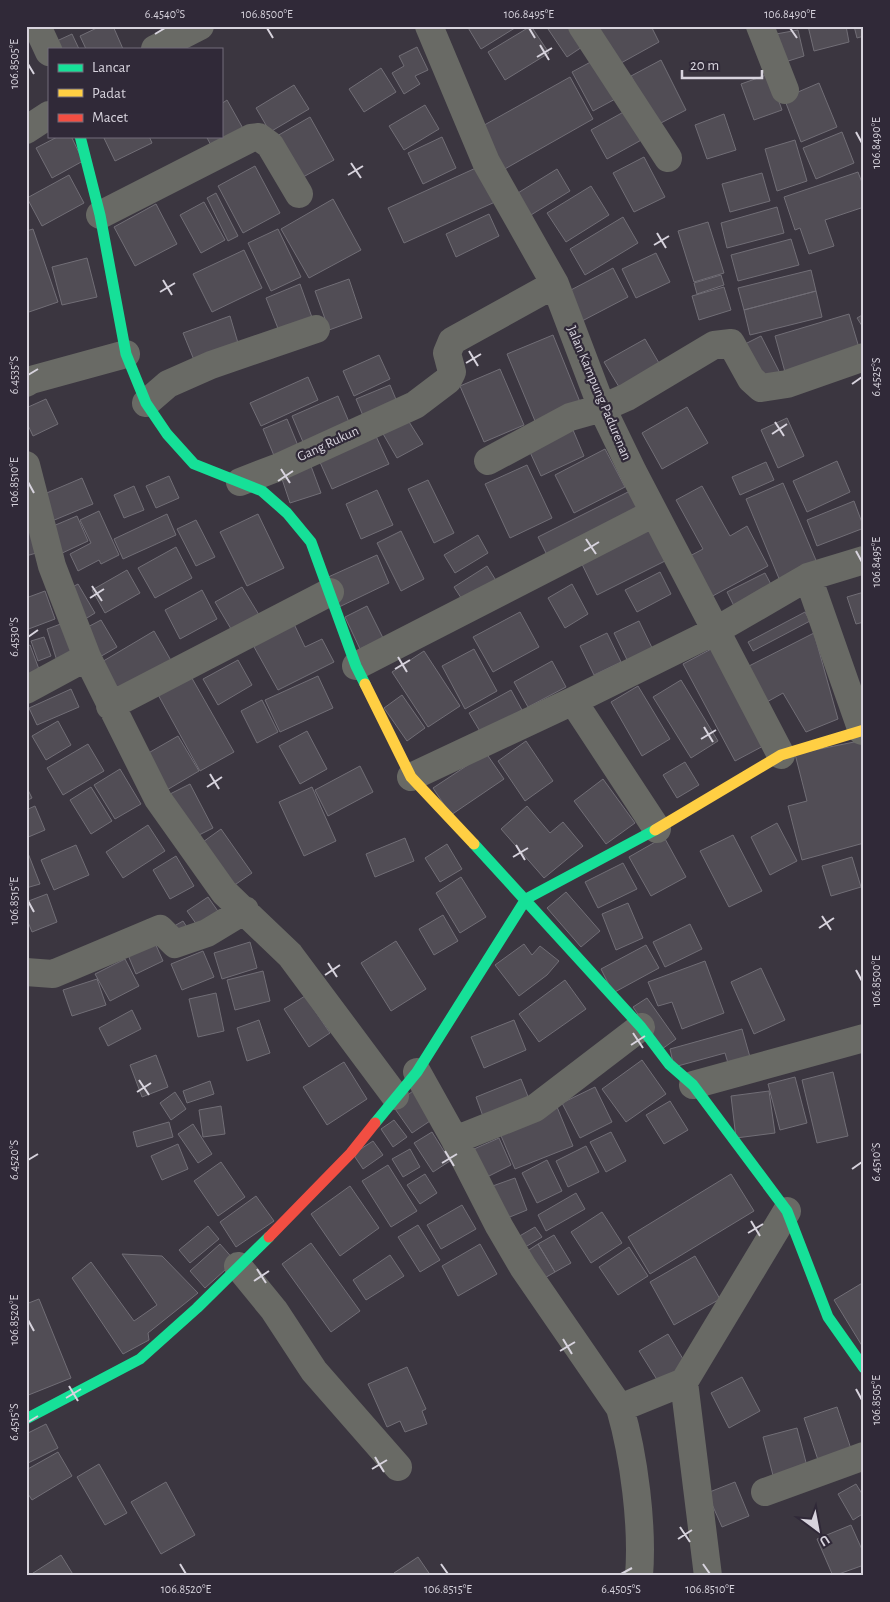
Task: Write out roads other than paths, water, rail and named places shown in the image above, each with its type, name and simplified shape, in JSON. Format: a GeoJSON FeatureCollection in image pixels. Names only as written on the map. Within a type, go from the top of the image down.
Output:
{"type":"FeatureCollection","features":[{"type":"Feature","properties":{"kind":"street"},"geometry":{"type":"LineString","coordinates":[[37,26],[48,50]]}},
{"type":"Feature","properties":{"kind":"street"},"geometry":{"type":"LineString","coordinates":[[157,48],[200,26]]}},
{"type":"Feature","properties":{"kind":"street","name":"Jalan Kampung Padurenan"},"geometry":{"type":"LineString","coordinates":[[429,26],[486,162],[555,284],[602,408],[654,513],[781,755]]}},
{"type":"Feature","properties":{"kind":"street"},"geometry":{"type":"LineString","coordinates":[[582,26],[668,158]]}},
{"type":"Feature","properties":{"kind":"street"},"geometry":{"type":"LineString","coordinates":[[760,26],[785,90]]}},
{"type":"Feature","properties":{"kind":"street"},"geometry":{"type":"LineString","coordinates":[[26,130],[48,116]]}},
{"type":"Feature","properties":{"kind":"street"},"geometry":{"type":"LineString","coordinates":[[100,215],[250,138],[259,137],[270,145],[298,194]]}},
{"type":"Feature","properties":{"kind":"street"},"geometry":{"type":"LineString","coordinates":[[81,138],[100,215],[126,354],[146,403],[167,434],[194,464],[262,491],[287,513],[311,542],[356,666],[411,777],[526,898],[641,1027],[669,1064],[693,1084],[786,1211],[828,1317],[864,1368]]}},
{"type":"Feature","properties":{"kind":"street","name":"Gang Rukun"},"geometry":{"type":"LineString","coordinates":[[240,482],[279,467],[415,405],[448,380],[452,372],[447,352],[452,341],[555,284]]}},
{"type":"Feature","properties":{"kind":"street"},"geometry":{"type":"LineString","coordinates":[[146,403],[168,384],[212,365],[316,328]]}},
{"type":"Feature","properties":{"kind":"street"},"geometry":{"type":"LineString","coordinates":[[488,461],[562,421],[602,408],[643,388],[714,345],[731,343],[751,379],[761,388],[787,384],[864,358]]}},
{"type":"Feature","properties":{"kind":"street"},"geometry":{"type":"LineString","coordinates":[[26,383],[126,354]]}},
{"type":"Feature","properties":{"kind":"street"},"geometry":{"type":"LineString","coordinates":[[26,465],[52,566],[87,657],[158,799],[224,892],[290,955],[396,1096]]}},
{"type":"Feature","properties":{"kind":"street"},"geometry":{"type":"LineString","coordinates":[[356,666],[654,513]]}},
{"type":"Feature","properties":{"kind":"street"},"geometry":{"type":"LineString","coordinates":[[411,777],[574,701],[715,630],[808,577],[864,560]]}},
{"type":"Feature","properties":{"kind":"street"},"geometry":{"type":"LineString","coordinates":[[26,1418],[140,1359],[197,1308],[296,1210],[351,1152],[416,1072],[526,898],[657,829],[781,755],[863,731],[808,577]]}},
{"type":"Feature","properties":{"kind":"street"},"geometry":{"type":"LineString","coordinates":[[110,706],[330,592]]}},
{"type":"Feature","properties":{"kind":"street"},"geometry":{"type":"LineString","coordinates":[[26,690],[87,657]]}},
{"type":"Feature","properties":{"kind":"street"},"geometry":{"type":"LineString","coordinates":[[574,701],[657,829]]}},
{"type":"Feature","properties":{"kind":"street"},"geometry":{"type":"LineString","coordinates":[[26,972],[53,974],[160,929],[175,944],[207,933],[245,910]]}},
{"type":"Feature","properties":{"kind":"street"},"geometry":{"type":"LineString","coordinates":[[455,1140],[535,1108],[641,1027]]}},
{"type":"Feature","properties":{"kind":"street"},"geometry":{"type":"LineString","coordinates":[[693,1084],[864,1038]]}},
{"type":"Feature","properties":{"kind":"street"},"geometry":{"type":"LineString","coordinates":[[416,1072],[523,1267],[620,1408],[626,1427],[639,1519],[639,1576]]}},
{"type":"Feature","properties":{"kind":"street"},"geometry":{"type":"LineString","coordinates":[[620,1408],[684,1382],[786,1211]]}},
{"type":"Feature","properties":{"kind":"street"},"geometry":{"type":"LineString","coordinates":[[238,1266],[274,1310],[314,1371],[398,1467]]}},
{"type":"Feature","properties":{"kind":"street"},"geometry":{"type":"LineString","coordinates":[[684,1382],[708,1576]]}},
{"type":"Feature","properties":{"kind":"street"},"geometry":{"type":"LineString","coordinates":[[765,1492],[864,1456]]}}]}
